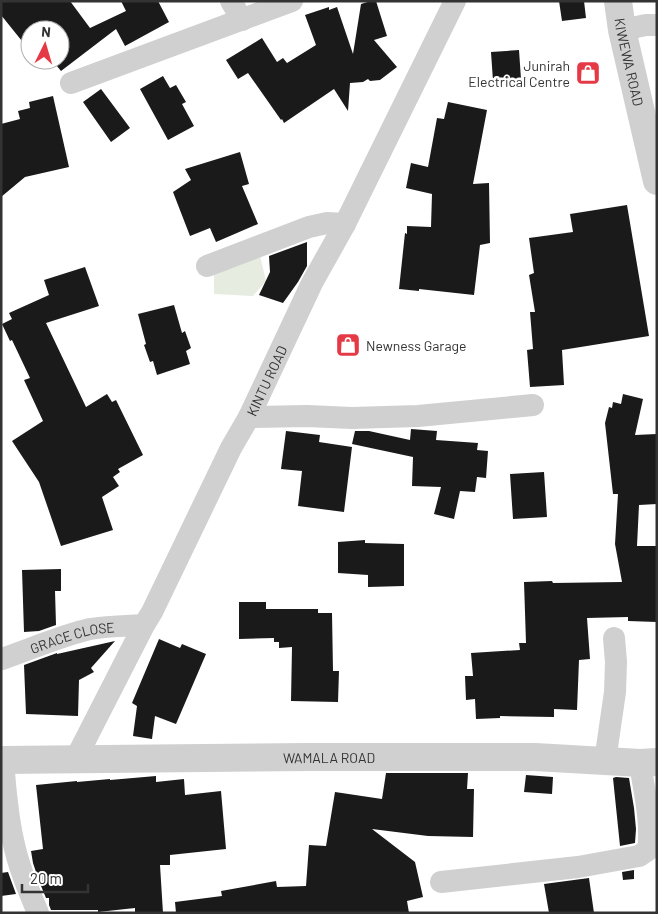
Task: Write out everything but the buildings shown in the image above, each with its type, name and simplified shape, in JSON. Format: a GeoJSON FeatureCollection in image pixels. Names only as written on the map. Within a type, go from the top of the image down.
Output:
{"type":"FeatureCollection","features":[{"type":"Feature","properties":{"kind":"street"},"geometry":{"type":"LineString","coordinates":[[71,83],[236,10],[292,1]]}},
{"type":"Feature","properties":{"kind":"street","name":"KINTU ROAD"},"geometry":{"type":"LineString","coordinates":[[75,760],[155,607],[231,448],[249,417],[312,283],[344,224],[455,1]]}},
{"type":"Feature","properties":{"kind":"street","name":"KIWEWA ROAD"},"geometry":{"type":"LineString","coordinates":[[618,1],[622,30],[657,181]]}},
{"type":"Feature","properties":{"kind":"street"},"geometry":{"type":"LineString","coordinates":[[622,30],[646,25],[657,25]]}},
{"type":"Feature","properties":{"kind":"street"},"geometry":{"type":"LineString","coordinates":[[208,266],[308,227],[327,223],[344,224]]}},
{"type":"Feature","properties":{"kind":"street"},"geometry":{"type":"LineString","coordinates":[[249,417],[308,416],[352,418],[418,416],[533,405]]}},
{"type":"Feature","properties":{"kind":"street","name":"GRACE CLOSE"},"geometry":{"type":"LineString","coordinates":[[2,659],[91,629],[144,625]]}},
{"type":"Feature","properties":{"kind":"street"},"geometry":{"type":"LineString","coordinates":[[605,761],[615,692],[616,662],[614,638]]}},
{"type":"Feature","properties":{"kind":"street","name":"WAMALA ROAD"},"geometry":{"type":"LineString","coordinates":[[2,760],[310,757],[535,758],[648,762]]}},
{"type":"Feature","properties":{"kind":"street"},"geometry":{"type":"LineString","coordinates":[[2,760],[13,840],[21,870],[38,913]]}},
{"type":"Feature","properties":{"kind":"street"},"geometry":{"type":"LineString","coordinates":[[441,882],[578,867],[639,856],[648,850],[650,839],[648,762]]}},
{"type":"Feature","properties":{"kind":"shaded area"},"geometry":{"type":"Polygon","coordinates":[[[260,256],[266,281],[253,296],[214,294],[214,273],[260,256]]]}},
{"type":"Feature","properties":{"kind":"place","name":"Junirah Electrical Centre"},"geometry":{"type":"Point","coordinates":[588,73]}},
{"type":"Feature","properties":{"kind":"place","name":"Newness Garage"},"geometry":{"type":"Point","coordinates":[348,345]}}]}
